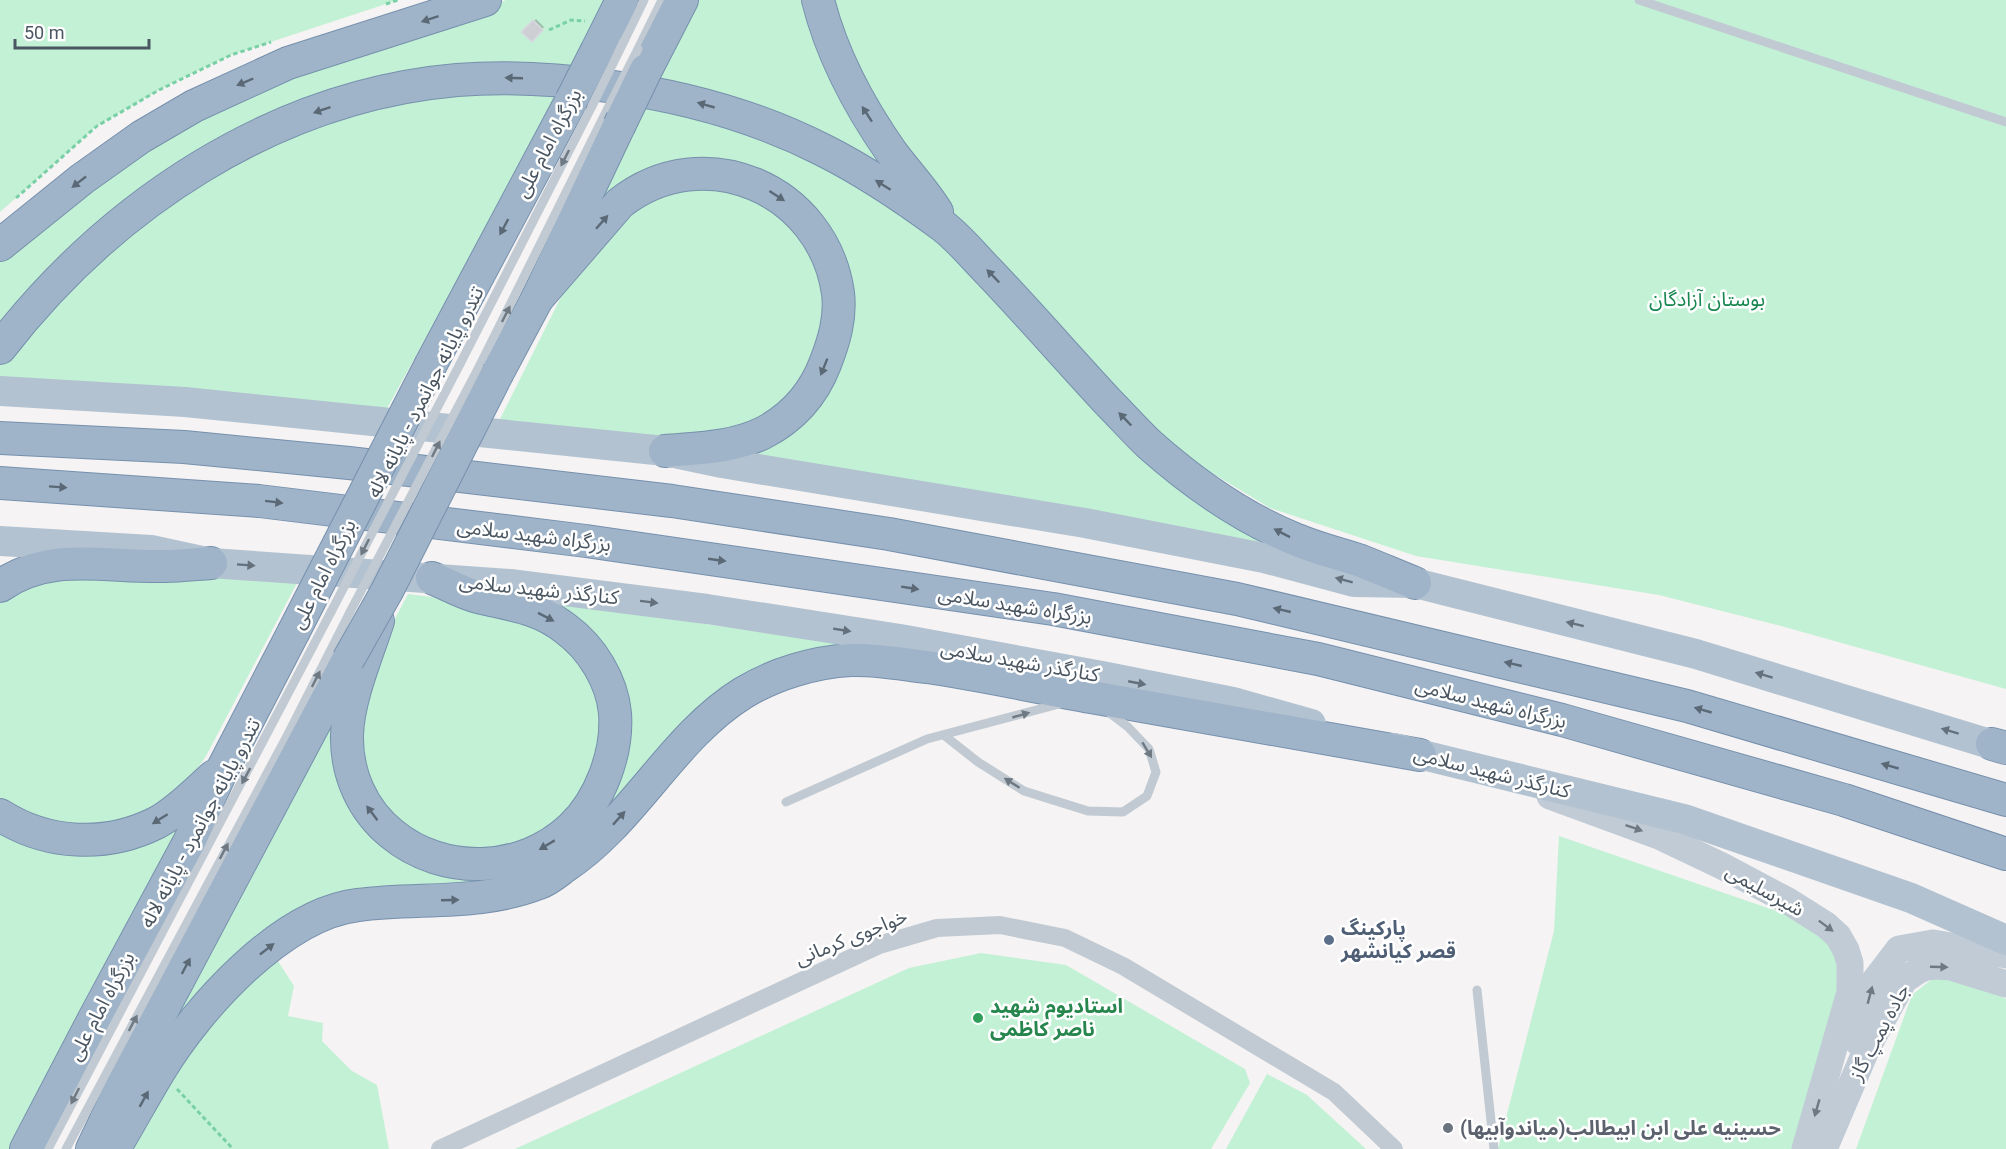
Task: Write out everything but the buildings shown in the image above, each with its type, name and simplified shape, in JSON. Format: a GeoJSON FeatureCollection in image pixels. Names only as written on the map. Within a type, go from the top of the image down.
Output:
{"type":"FeatureCollection","features":[{"type":"Feature","properties":{"kind":"highway"},"geometry":{"type":"LineString","coordinates":[[0,245],[82,179],[141,137],[194,106],[288,63],[485,0]]}},
{"type":"Feature","properties":{"kind":"highway","name":"بزرگراه امام علی"},"geometry":{"type":"LineString","coordinates":[[26,1149],[189,842],[222,770],[293,633],[445,364],[581,104],[610,46],[622,0]]}},
{"type":"Feature","properties":{"kind":"highway"},"geometry":{"type":"LineString","coordinates":[[537,299],[614,117],[642,60],[682,0]]}},
{"type":"Feature","properties":{"kind":"highway"},"geometry":{"type":"LineString","coordinates":[[818,0],[838,62],[862,108],[893,154],[930,200],[949,230]]}},
{"type":"Feature","properties":{"kind":"highway"},"geometry":{"type":"LineString","coordinates":[[4,343],[43,296],[96,243],[146,203],[190,172],[243,143],[345,102],[404,87],[456,80],[503,78],[557,80],[661,93],[768,125],[824,150],[906,200],[949,230],[1148,443],[1183,473],[1249,516],[1296,540],[1415,583]]}},
{"type":"Feature","properties":{"kind":"highway"},"geometry":{"type":"LineString","coordinates":[[92,1149],[120,1090],[348,660],[387,591],[489,369],[537,299],[620,203],[632,193],[671,177],[692,173],[718,174],[750,182],[780,197],[797,212],[813,230],[830,260],[838,294],[835,338],[820,376],[809,396],[794,412],[778,424],[740,442],[725,446],[665,451]]}},
{"type":"Feature","properties":{"kind":"highway"},"geometry":{"type":"LineString","coordinates":[[0,438],[184,447],[349,463],[672,501],[889,534],[1237,599],[1664,700],[2006,800]]}},
{"type":"Feature","properties":{"kind":"highway","name":"بزرگراه شهید سلامی"},"geometry":{"type":"LineString","coordinates":[[0,483],[260,501],[586,541],[1065,612],[1318,659],[1550,717],[1844,800],[2006,854]]}},
{"type":"Feature","properties":{"kind":"highway"},"geometry":{"type":"LineString","coordinates":[[0,586],[14,576],[30,570],[59,564],[105,563],[164,567],[211,562]]}},
{"type":"Feature","properties":{"kind":"highway"},"geometry":{"type":"LineString","coordinates":[[387,591],[355,694],[347,733],[349,757],[360,794],[371,814],[384,828],[421,853],[438,859],[471,864],[506,862],[537,850],[570,829],[598,792],[606,770],[614,733],[615,713],[610,692],[603,673],[586,647],[553,619],[518,605],[477,597],[432,578]]}},
{"type":"Feature","properties":{"kind":"highway"},"geometry":{"type":"LineString","coordinates":[[114,1149],[160,1070],[183,1036],[231,982],[260,954],[288,932],[316,917],[354,905],[466,899],[501,894],[542,882],[587,852],[694,734],[741,694],[762,682],[787,673],[847,660],[876,660],[978,674],[1089,697],[1420,755]]}},
{"type":"Feature","properties":{"kind":"highway"},"geometry":{"type":"LineString","coordinates":[[0,815],[30,831],[52,837],[87,840],[110,838],[158,822],[222,770]]}},
{"type":"Feature","properties":{"kind":"main road"},"geometry":{"type":"LineString","coordinates":[[0,391],[185,402],[665,451],[722,463],[1085,523],[1264,558],[1354,582],[1415,583],[1696,654],[2001,747]]}},
{"type":"Feature","properties":{"kind":"main road","name":"کنارگذر شهید سلامی"},"geometry":{"type":"LineString","coordinates":[[0,541],[151,550],[211,562],[510,584],[707,609],[911,641],[1233,702],[1420,755],[1684,819],[1911,898],[2006,940]]}},
{"type":"Feature","properties":{"kind":"main road","name":"شیرسلیمی"},"geometry":{"type":"LineString","coordinates":[[1482,769],[1597,815],[1659,836],[1788,900],[1826,925],[1838,936],[1850,963],[1850,992],[1805,1149]]}},
{"type":"Feature","properties":{"kind":"main road"},"geometry":{"type":"LineString","coordinates":[[1839,1113],[1873,983],[1899,949],[1933,943],[2006,955]]}},
{"type":"Feature","properties":{"kind":"main road","name":"جاده پمپ گاز"},"geometry":{"type":"LineString","coordinates":[[1824,1149],[1867,1048],[1896,991],[1913,972],[1926,967],[1951,967],[2006,984]]}},
{"type":"Feature","properties":{"kind":"street","name":"خواجوی کرمانی"},"geometry":{"type":"LineString","coordinates":[[440,1149],[879,945],[937,928],[1000,925],[1065,938],[1123,966],[1334,1092],[1394,1149]]}},
{"type":"Feature","properties":{"kind":"lane"},"geometry":{"type":"LineString","coordinates":[[610,46],[644,0]]}},
{"type":"Feature","properties":{"kind":"lane"},"geometry":{"type":"LineString","coordinates":[[642,60],[662,0]]}},
{"type":"Feature","properties":{"kind":"lane"},"geometry":{"type":"LineString","coordinates":[[1639,0],[2006,122]]}},
{"type":"Feature","properties":{"kind":"lane"},"geometry":{"type":"LineString","coordinates":[[66,1149],[282,746],[350,612],[489,369],[614,117]]}},
{"type":"Feature","properties":{"kind":"lane","name":"تندرو پایانه جوانمرد - پایانه لاله"},"geometry":{"type":"LineString","coordinates":[[48,1149],[331,612],[445,364]]}},
{"type":"Feature","properties":{"kind":"lane"},"geometry":{"type":"LineString","coordinates":[[786,802],[927,739],[1089,697],[1128,727],[1142,742],[1149,750],[1156,772],[1147,796],[1123,812],[1088,811],[1024,791],[978,762],[945,736]]}},
{"type":"Feature","properties":{"kind":"lane"},"geometry":{"type":"LineString","coordinates":[[1477,990],[1494,1149]]}},
{"type":"Feature","properties":{"kind":"path"},"geometry":{"type":"LineString","coordinates":[[549,30],[571,20],[585,21]]}},
{"type":"Feature","properties":{"kind":"path"},"geometry":{"type":"LineString","coordinates":[[160,1070],[231,1148]]}},
{"type":"Feature","properties":{"kind":"green space"},"geometry":{"type":"Polygon","coordinates":[[[0,0],[398,0],[231,55],[168,85],[97,126],[0,212],[0,0]]]}},
{"type":"Feature","properties":{"kind":"green space"},"geometry":{"type":"Polygon","coordinates":[[[506,0],[608,0],[571,72],[271,119],[0,334],[0,257],[94,183],[226,101],[506,0]]]}},
{"type":"Feature","properties":{"kind":"green space"},"geometry":{"type":"Polygon","coordinates":[[[697,0],[813,0],[906,178],[655,84],[697,0]]]}},
{"type":"Feature","properties":{"kind":"green space","name":"بوستان آزادگان"},"geometry":{"type":"Polygon","coordinates":[[[822,0],[2006,0],[2006,689],[1781,626],[1659,595],[1416,556],[1270,508],[1202,467],[1164,436],[1050,326],[901,157],[822,0]]]}},
{"type":"Feature","properties":{"kind":"green space"},"geometry":{"type":"Polygon","coordinates":[[[561,90],[384,414],[0,384],[0,364],[26,330],[131,227],[270,140],[413,95],[561,90]]]}},
{"type":"Feature","properties":{"kind":"green space"},"geometry":{"type":"Polygon","coordinates":[[[648,101],[786,143],[922,224],[1124,433],[1343,569],[690,452],[776,433],[846,291],[746,170],[591,217],[648,101]]]}},
{"type":"Feature","properties":{"kind":"green space"},"geometry":{"type":"Polygon","coordinates":[[[728,180],[806,228],[831,325],[792,405],[703,441],[497,425],[566,287],[636,199],[728,180]]]}},
{"type":"Feature","properties":{"kind":"green space"},"geometry":{"type":"Polygon","coordinates":[[[94,567],[297,583],[206,756],[185,787],[166,806],[90,834],[0,808],[0,592],[94,567]]]}},
{"type":"Feature","properties":{"kind":"green space"},"geometry":{"type":"Polygon","coordinates":[[[480,591],[863,647],[809,655],[601,824],[508,879],[331,900],[134,1095],[204,967],[341,701],[348,784],[471,871],[593,812],[609,671],[480,591]]]}},
{"type":"Feature","properties":{"kind":"green space"},"geometry":{"type":"Polygon","coordinates":[[[408,594],[502,606],[585,657],[608,729],[569,821],[484,858],[391,825],[354,748],[388,632],[408,594]]]}},
{"type":"Feature","properties":{"kind":"green space"},"geometry":{"type":"Polygon","coordinates":[[[191,808],[9,1149],[0,1149],[0,827],[25,840],[191,808]]]}},
{"type":"Feature","properties":{"kind":"green space"},"geometry":{"type":"Polygon","coordinates":[[[1559,836],[1785,914],[1832,941],[1843,966],[1798,1149],[1498,1149],[1554,931],[1559,836]]]}},
{"type":"Feature","properties":{"kind":"green space","name":"استادیوم شهید ناصر کاظمی"},"geometry":{"type":"Polygon","coordinates":[[[981,953],[1066,965],[1245,1069],[1250,1083],[1211,1149],[515,1149],[909,968],[981,953]]]}},
{"type":"Feature","properties":{"kind":"green space"},"geometry":{"type":"Polygon","coordinates":[[[274,955],[294,986],[288,1016],[323,1023],[322,1041],[352,1071],[377,1085],[389,1149],[130,1149],[194,1038],[274,955]]]}},
{"type":"Feature","properties":{"kind":"green space"},"geometry":{"type":"Polygon","coordinates":[[[1960,976],[2006,999],[2006,1149],[1856,1149],[1912,995],[1932,979],[1960,976]]]}},
{"type":"Feature","properties":{"kind":"green space"},"geometry":{"type":"Polygon","coordinates":[[[1267,1074],[1307,1095],[1366,1149],[1226,1149],[1267,1074]]]}},
{"type":"Feature","properties":{"kind":"place","name":"پارکینگ قصر کیانشهر"},"geometry":{"type":"Point","coordinates":[1329,940]}},
{"type":"Feature","properties":{"kind":"place","name":"استادیوم شهید ناصر کاظمی"},"geometry":{"type":"Point","coordinates":[978,1018]}},
{"type":"Feature","properties":{"kind":"place","name":"حسینیه علی ابن ابیطالب(میاندوآبیها)"},"geometry":{"type":"Point","coordinates":[1448,1128]}}]}
